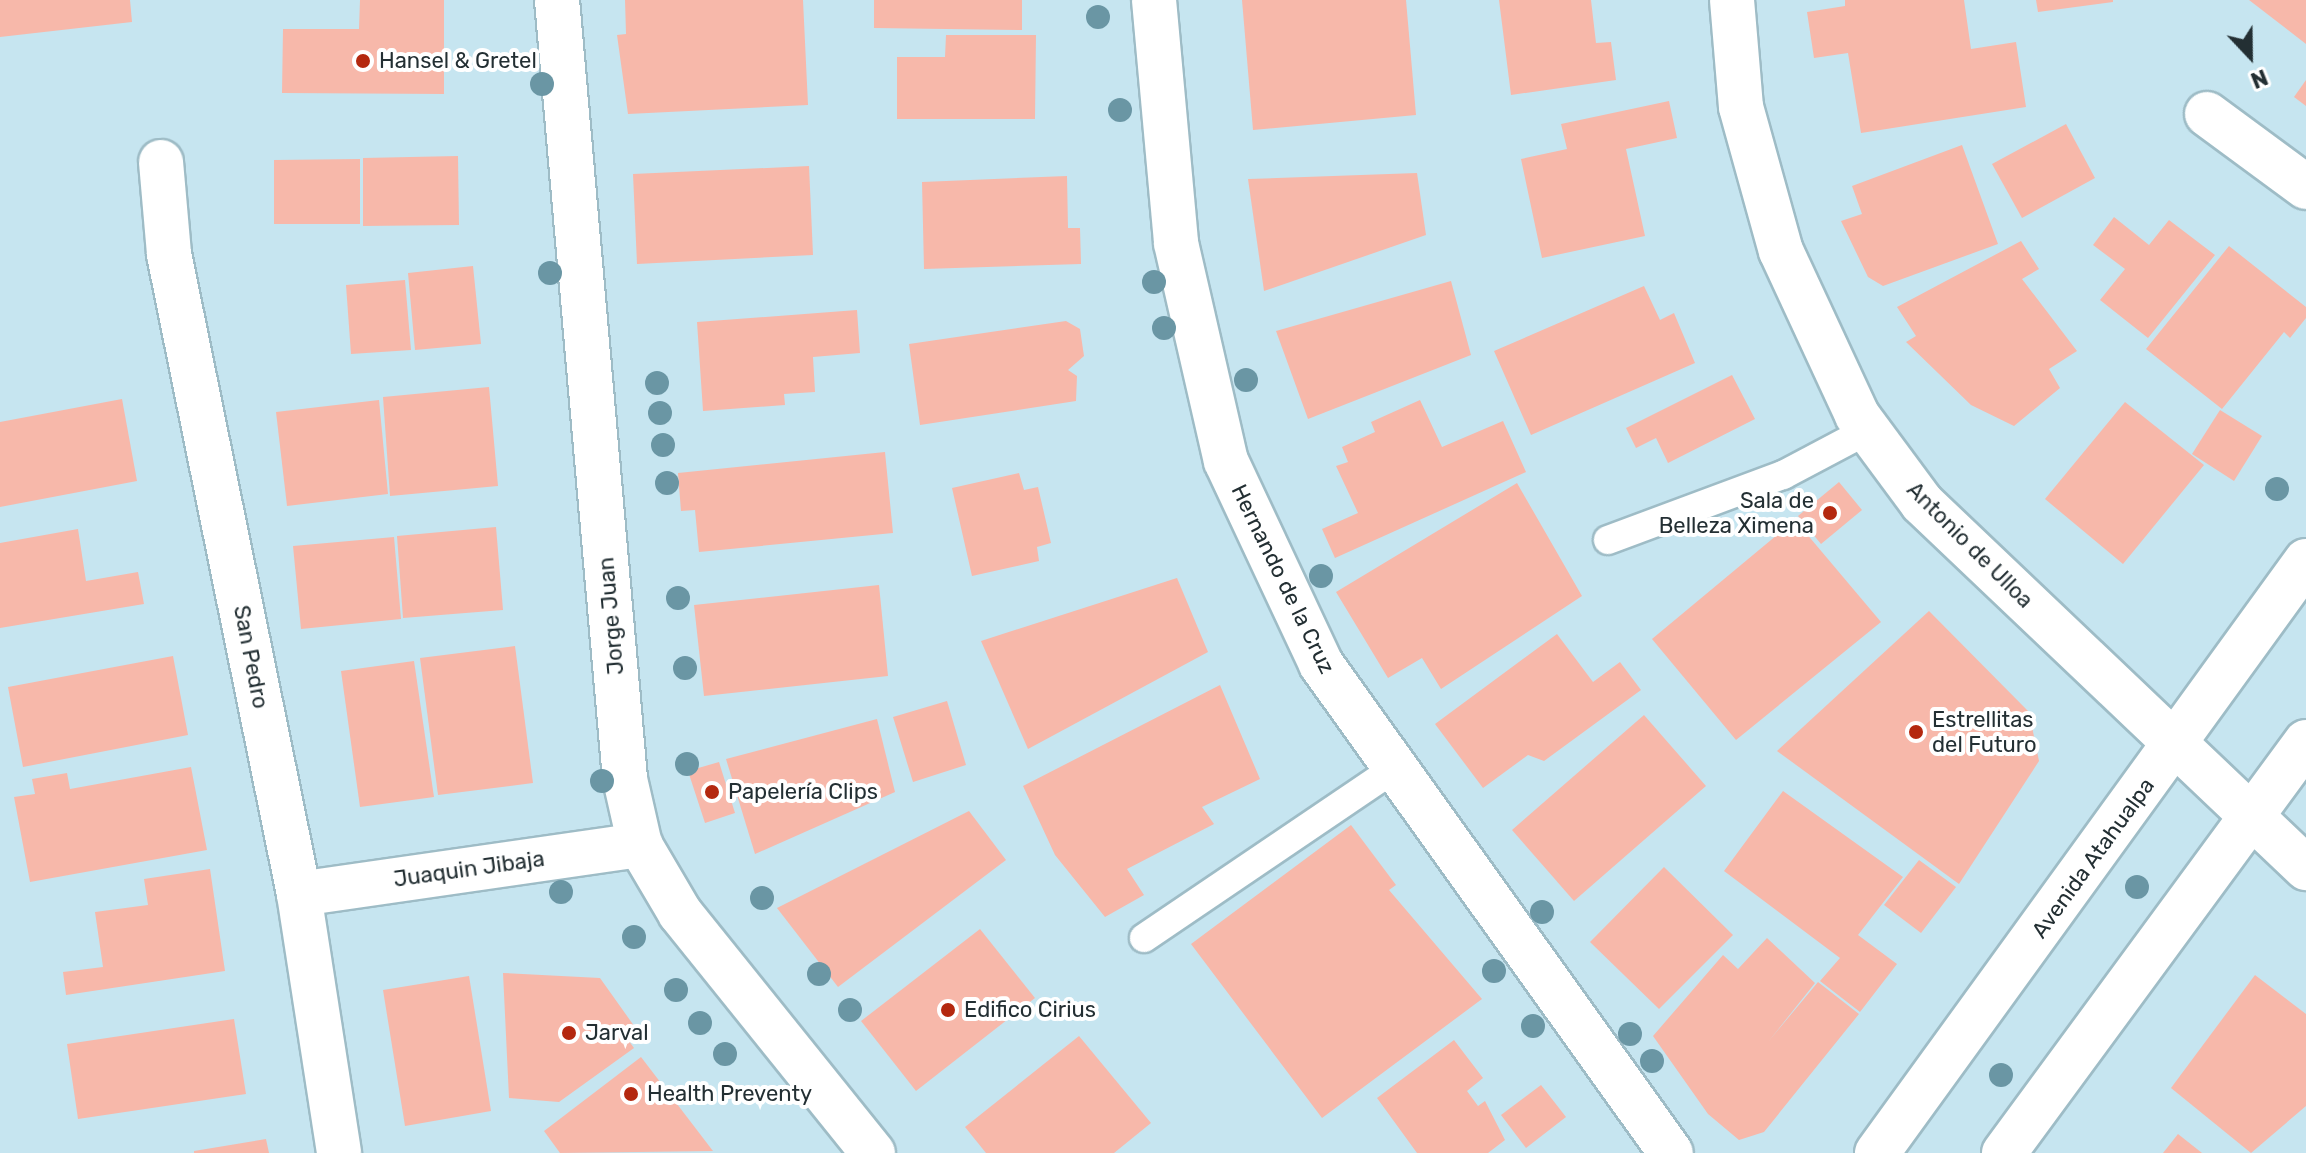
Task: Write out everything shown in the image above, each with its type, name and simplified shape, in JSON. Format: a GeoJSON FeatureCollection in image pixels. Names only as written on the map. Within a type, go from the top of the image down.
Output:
{"type":"FeatureCollection","features":[{"type":"Feature","properties":{"kind":"street","name":"Jorge Juan"},"geometry":{"type":"LineString","coordinates":[[557,0],[625,779],[640,845],[680,913],[873,1153]]}},
{"type":"Feature","properties":{"kind":"street","name":"Hernando de la Cruz"},"geometry":{"type":"LineString","coordinates":[[1154,0],[1176,243],[1226,461],[1321,664],[1671,1153]]}},
{"type":"Feature","properties":{"kind":"street","name":"Antonio de Ulloa"},"geometry":{"type":"LineString","coordinates":[[1732,0],[1741,107],[1781,251],[1868,430],[1922,503],[2306,868]]}},
{"type":"Feature","properties":{"kind":"street"},"geometry":{"type":"LineString","coordinates":[[2207,114],[2306,187]]}},
{"type":"Feature","properties":{"kind":"street","name":"San Pedro"},"geometry":{"type":"LineString","coordinates":[[161,162],[169,254],[299,894],[339,1153]]}},
{"type":"Feature","properties":{"kind":"street","name":"Avenida Atahualpa"},"geometry":{"type":"LineString","coordinates":[[1877,1153],[2306,561]]}},
{"type":"Feature","properties":{"kind":"street"},"geometry":{"type":"LineString","coordinates":[[2004,1153],[2306,742]]}},
{"type":"Feature","properties":{"kind":"street","name":"Juaquin Jibaja"},"geometry":{"type":"LineString","coordinates":[[299,894],[640,845]]}},
{"type":"Feature","properties":{"kind":"lane"},"geometry":{"type":"LineString","coordinates":[[1608,540],[1783,475],[1868,430]]}},
{"type":"Feature","properties":{"kind":"lane"},"geometry":{"type":"LineString","coordinates":[[1144,938],[1395,768]]}},
{"type":"Feature","properties":{"kind":"building"},"geometry":{"type":"Polygon","coordinates":[[[0,0],[130,0],[132,22],[0,37],[0,0]]]}},
{"type":"Feature","properties":{"kind":"building","name":"Hansel & Gretel"},"geometry":{"type":"Polygon","coordinates":[[[360,0],[444,0],[444,94],[282,93],[283,29],[359,29],[360,0]]]}},
{"type":"Feature","properties":{"kind":"building"},"geometry":{"type":"Polygon","coordinates":[[[625,0],[803,0],[808,105],[628,114],[617,35],[626,34],[625,0]]]}},
{"type":"Feature","properties":{"kind":"building"},"geometry":{"type":"Polygon","coordinates":[[[874,0],[1022,0],[1022,30],[874,28],[874,0]]]}},
{"type":"Feature","properties":{"kind":"building"},"geometry":{"type":"Polygon","coordinates":[[[1242,0],[1406,0],[1416,115],[1253,130],[1242,0]]]}},
{"type":"Feature","properties":{"kind":"building"},"geometry":{"type":"Polygon","coordinates":[[[1499,0],[1591,0],[1596,43],[1611,42],[1616,80],[1511,95],[1499,0]]]}},
{"type":"Feature","properties":{"kind":"building"},"geometry":{"type":"Polygon","coordinates":[[[1845,0],[1964,0],[1971,49],[2016,42],[2026,107],[1861,133],[1848,53],[1814,58],[1807,12],[1845,6],[1845,0]]]}},
{"type":"Feature","properties":{"kind":"building"},"geometry":{"type":"Polygon","coordinates":[[[2036,0],[2113,0],[2113,2],[2038,12],[2036,0]]]}},
{"type":"Feature","properties":{"kind":"building"},"geometry":{"type":"Polygon","coordinates":[[[2249,0],[2306,0],[2306,44],[2249,0]]]}},
{"type":"Feature","properties":{"kind":"building"},"geometry":{"type":"Polygon","coordinates":[[[946,35],[1036,35],[1035,119],[897,119],[897,57],[945,57],[946,35]]]}},
{"type":"Feature","properties":{"kind":"building"},"geometry":{"type":"Polygon","coordinates":[[[2306,80],[2306,106],[2294,97],[2306,80]]]}},
{"type":"Feature","properties":{"kind":"building"},"geometry":{"type":"Polygon","coordinates":[[[1669,101],[1677,138],[1626,149],[1645,236],[1542,258],[1521,159],[1567,149],[1561,124],[1669,101]]]}},
{"type":"Feature","properties":{"kind":"building"},"geometry":{"type":"Polygon","coordinates":[[[2066,124],[2095,178],[2022,218],[1992,164],[2066,124]]]}},
{"type":"Feature","properties":{"kind":"building"},"geometry":{"type":"Polygon","coordinates":[[[1962,145],[1998,244],[1883,286],[1868,277],[1841,221],[1862,214],[1852,186],[1962,145]]]}},
{"type":"Feature","properties":{"kind":"building"},"geometry":{"type":"Polygon","coordinates":[[[458,156],[459,225],[363,226],[363,158],[458,156]]]}},
{"type":"Feature","properties":{"kind":"building"},"geometry":{"type":"Polygon","coordinates":[[[360,159],[360,224],[274,224],[274,160],[360,159]]]}},
{"type":"Feature","properties":{"kind":"building"},"geometry":{"type":"Polygon","coordinates":[[[809,166],[813,255],[637,264],[633,174],[809,166]]]}},
{"type":"Feature","properties":{"kind":"building"},"geometry":{"type":"Polygon","coordinates":[[[1417,173],[1426,235],[1264,291],[1248,179],[1417,173]]]}},
{"type":"Feature","properties":{"kind":"building"},"geometry":{"type":"Polygon","coordinates":[[[1067,176],[1068,228],[1080,228],[1081,264],[924,269],[922,182],[1067,176]]]}},
{"type":"Feature","properties":{"kind":"building"},"geometry":{"type":"Polygon","coordinates":[[[2114,217],[2149,245],[2169,220],[2215,255],[2148,338],[2100,300],[2125,269],[2093,245],[2114,217]]]}},
{"type":"Feature","properties":{"kind":"building"},"geometry":{"type":"Polygon","coordinates":[[[2021,241],[2039,269],[2022,279],[2077,351],[2049,369],[2060,388],[2014,426],[1971,405],[1906,342],[1916,336],[1897,307],[2021,241]]]}},
{"type":"Feature","properties":{"kind":"building"},"geometry":{"type":"Polygon","coordinates":[[[2229,246],[2306,307],[2306,318],[2290,338],[2284,332],[2222,409],[2146,349],[2229,246]]]}},
{"type":"Feature","properties":{"kind":"building"},"geometry":{"type":"Polygon","coordinates":[[[473,266],[481,344],[415,350],[408,273],[473,266]]]}},
{"type":"Feature","properties":{"kind":"building"},"geometry":{"type":"Polygon","coordinates":[[[405,280],[411,350],[351,354],[346,285],[405,280]]]}},
{"type":"Feature","properties":{"kind":"building"},"geometry":{"type":"Polygon","coordinates":[[[1451,281],[1471,355],[1308,419],[1276,331],[1451,281]]]}},
{"type":"Feature","properties":{"kind":"building"},"geometry":{"type":"Polygon","coordinates":[[[1644,286],[1660,320],[1674,313],[1695,363],[1531,435],[1494,351],[1644,286]]]}},
{"type":"Feature","properties":{"kind":"building"},"geometry":{"type":"Polygon","coordinates":[[[857,310],[860,353],[813,357],[815,392],[784,394],[785,405],[703,411],[697,322],[857,310]]]}},
{"type":"Feature","properties":{"kind":"building"},"geometry":{"type":"Polygon","coordinates":[[[1066,321],[1080,329],[1084,356],[1068,370],[1077,376],[1076,401],[920,425],[909,344],[1066,321]]]}},
{"type":"Feature","properties":{"kind":"building"},"geometry":{"type":"Polygon","coordinates":[[[1732,375],[1755,419],[1668,463],[1656,438],[1636,448],[1626,428],[1732,375]]]}},
{"type":"Feature","properties":{"kind":"building"},"geometry":{"type":"Polygon","coordinates":[[[489,387],[498,486],[390,496],[383,397],[489,387]]]}},
{"type":"Feature","properties":{"kind":"building"},"geometry":{"type":"Polygon","coordinates":[[[122,399],[137,481],[0,507],[0,422],[122,399]]]}},
{"type":"Feature","properties":{"kind":"building"},"geometry":{"type":"Polygon","coordinates":[[[379,400],[388,494],[287,506],[276,412],[379,400]]]}},
{"type":"Feature","properties":{"kind":"building"},"geometry":{"type":"Polygon","coordinates":[[[1420,400],[1442,447],[1503,421],[1526,472],[1335,558],[1322,529],[1358,513],[1336,466],[1348,462],[1342,447],[1375,432],[1371,422],[1420,400]]]}},
{"type":"Feature","properties":{"kind":"building"},"geometry":{"type":"Polygon","coordinates":[[[2125,402],[2204,465],[2123,564],[2045,499],[2125,402]]]}},
{"type":"Feature","properties":{"kind":"building"},"geometry":{"type":"Polygon","coordinates":[[[2220,410],[2262,436],[2234,481],[2192,454],[2220,410]]]}},
{"type":"Feature","properties":{"kind":"building"},"geometry":{"type":"Polygon","coordinates":[[[885,452],[893,533],[699,552],[695,510],[681,511],[678,473],[885,452]]]}},
{"type":"Feature","properties":{"kind":"building"},"geometry":{"type":"Polygon","coordinates":[[[1019,473],[1024,490],[1038,487],[1051,543],[1037,547],[1039,561],[972,576],[952,488],[1019,473]]]}},
{"type":"Feature","properties":{"kind":"building","name":"Sala de Belleza Ximena"},"geometry":{"type":"Polygon","coordinates":[[[1839,482],[1862,510],[1821,544],[1798,516],[1839,482]]]}},
{"type":"Feature","properties":{"kind":"building"},"geometry":{"type":"Polygon","coordinates":[[[1517,483],[1582,596],[1441,689],[1422,658],[1388,678],[1336,592],[1517,483]]]}},
{"type":"Feature","properties":{"kind":"building"},"geometry":{"type":"Polygon","coordinates":[[[1795,520],[1881,622],[1736,740],[1652,639],[1795,520]]]}},
{"type":"Feature","properties":{"kind":"building"},"geometry":{"type":"Polygon","coordinates":[[[496,527],[503,610],[403,618],[397,536],[496,527]]]}},
{"type":"Feature","properties":{"kind":"building"},"geometry":{"type":"Polygon","coordinates":[[[78,529],[86,581],[138,572],[144,604],[0,628],[0,543],[78,529]]]}},
{"type":"Feature","properties":{"kind":"building"},"geometry":{"type":"Polygon","coordinates":[[[394,537],[401,619],[301,629],[293,546],[394,537]]]}},
{"type":"Feature","properties":{"kind":"building"},"geometry":{"type":"Polygon","coordinates":[[[1177,578],[1208,652],[1028,749],[981,641],[1177,578]]]}},
{"type":"Feature","properties":{"kind":"building"},"geometry":{"type":"Polygon","coordinates":[[[879,585],[888,676],[704,696],[694,605],[879,585]]]}},
{"type":"Feature","properties":{"kind":"building","name":"Estrellitas del Futuro"},"geometry":{"type":"Polygon","coordinates":[[[1929,611],[2029,712],[2039,761],[1959,884],[1777,751],[1929,611]]]}},
{"type":"Feature","properties":{"kind":"building"},"geometry":{"type":"Polygon","coordinates":[[[1557,634],[1593,682],[1620,662],[1641,690],[1544,761],[1528,755],[1483,788],[1435,724],[1557,634]]]}},
{"type":"Feature","properties":{"kind":"building"},"geometry":{"type":"Polygon","coordinates":[[[515,646],[533,783],[438,795],[420,658],[515,646]]]}},
{"type":"Feature","properties":{"kind":"building"},"geometry":{"type":"Polygon","coordinates":[[[173,656],[188,735],[23,767],[8,687],[173,656]]]}},
{"type":"Feature","properties":{"kind":"building"},"geometry":{"type":"Polygon","coordinates":[[[414,661],[434,797],[360,807],[341,671],[414,661]]]}},
{"type":"Feature","properties":{"kind":"building"},"geometry":{"type":"Polygon","coordinates":[[[1220,685],[1260,779],[1202,807],[1214,824],[1127,869],[1144,895],[1105,917],[1055,855],[1023,786],[1220,685]]]}},
{"type":"Feature","properties":{"kind":"building"},"geometry":{"type":"Polygon","coordinates":[[[947,701],[966,765],[913,782],[893,717],[947,701]]]}},
{"type":"Feature","properties":{"kind":"building"},"geometry":{"type":"Polygon","coordinates":[[[1644,715],[1706,786],[1574,901],[1512,830],[1644,715]]]}},
{"type":"Feature","properties":{"kind":"building"},"geometry":{"type":"Polygon","coordinates":[[[877,719],[895,792],[755,854],[726,759],[877,719]]]}},
{"type":"Feature","properties":{"kind":"building","name":"Papelería Clips"},"geometry":{"type":"Polygon","coordinates":[[[719,762],[735,813],[705,823],[688,771],[719,762]]]}},
{"type":"Feature","properties":{"kind":"building"},"geometry":{"type":"Polygon","coordinates":[[[191,767],[207,850],[30,882],[14,797],[35,794],[32,779],[67,773],[70,789],[191,767]]]}},
{"type":"Feature","properties":{"kind":"building"},"geometry":{"type":"Polygon","coordinates":[[[1783,791],[1903,877],[1858,935],[1897,964],[1860,1012],[1820,981],[1840,958],[1724,871],[1783,791]]]}},
{"type":"Feature","properties":{"kind":"building"},"geometry":{"type":"Polygon","coordinates":[[[969,811],[1006,860],[838,987],[777,908],[969,811]]]}},
{"type":"Feature","properties":{"kind":"building"},"geometry":{"type":"Polygon","coordinates":[[[1351,825],[1396,885],[1389,890],[1482,999],[1322,1118],[1191,944],[1351,825]]]}},
{"type":"Feature","properties":{"kind":"building"},"geometry":{"type":"Polygon","coordinates":[[[1919,860],[1956,887],[1921,933],[1884,905],[1919,860]]]}},
{"type":"Feature","properties":{"kind":"building"},"geometry":{"type":"Polygon","coordinates":[[[1664,867],[1733,935],[1659,1009],[1590,942],[1664,867]]]}},
{"type":"Feature","properties":{"kind":"building"},"geometry":{"type":"Polygon","coordinates":[[[210,869],[225,971],[66,995],[63,972],[103,967],[95,912],[148,905],[144,879],[210,869]]]}},
{"type":"Feature","properties":{"kind":"building","name":"Edifico Cirius"},"geometry":{"type":"Polygon","coordinates":[[[980,929],[1035,998],[916,1091],[861,1021],[980,929]]]}},
{"type":"Feature","properties":{"kind":"building"},"geometry":{"type":"Polygon","coordinates":[[[1767,938],[1815,983],[1768,1042],[1818,982],[1859,1014],[1764,1132],[1739,1140],[1708,1114],[1653,1036],[1723,955],[1738,969],[1767,938]]]}},
{"type":"Feature","properties":{"kind":"building","name":"Jarval"},"geometry":{"type":"Polygon","coordinates":[[[503,973],[600,978],[637,1030],[626,1037],[634,1048],[559,1102],[509,1098],[503,973]]]}},
{"type":"Feature","properties":{"kind":"building"},"geometry":{"type":"Polygon","coordinates":[[[2255,975],[2306,1014],[2306,1106],[2251,1153],[2171,1088],[2255,975]]]}},
{"type":"Feature","properties":{"kind":"building"},"geometry":{"type":"Polygon","coordinates":[[[469,976],[491,1111],[405,1126],[383,990],[469,976]]]}},
{"type":"Feature","properties":{"kind":"building"},"geometry":{"type":"Polygon","coordinates":[[[234,1019],[246,1094],[78,1119],[67,1044],[234,1019]]]}},
{"type":"Feature","properties":{"kind":"building"},"geometry":{"type":"Polygon","coordinates":[[[1079,1036],[1151,1123],[1114,1153],[986,1153],[965,1127],[1079,1036]]]}},
{"type":"Feature","properties":{"kind":"building"},"geometry":{"type":"Polygon","coordinates":[[[1454,1040],[1483,1078],[1467,1091],[1478,1106],[1485,1101],[1505,1140],[1488,1153],[1417,1153],[1377,1098],[1454,1040]]]}},
{"type":"Feature","properties":{"kind":"building","name":"Health Preventy"},"geometry":{"type":"Polygon","coordinates":[[[641,1057],[713,1151],[560,1153],[544,1131],[641,1057]]]}},
{"type":"Feature","properties":{"kind":"building"},"geometry":{"type":"Polygon","coordinates":[[[1541,1085],[1566,1117],[1526,1148],[1501,1115],[1541,1085]]]}},
{"type":"Feature","properties":{"kind":"building"},"geometry":{"type":"Polygon","coordinates":[[[2178,1134],[2202,1153],[2163,1153],[2178,1134]]]}},
{"type":"Feature","properties":{"kind":"building"},"geometry":{"type":"Polygon","coordinates":[[[266,1139],[269,1153],[194,1153],[194,1151],[266,1139]]]}},
{"type":"Feature","properties":{"kind":"place","name":"Hansel & Gretel"},"geometry":{"type":"Point","coordinates":[363,61]}},
{"type":"Feature","properties":{"kind":"place","name":"Sala de Belleza Ximena"},"geometry":{"type":"Point","coordinates":[1830,513]}},
{"type":"Feature","properties":{"kind":"place","name":"Estrellitas del Futuro"},"geometry":{"type":"Point","coordinates":[1916,732]}},
{"type":"Feature","properties":{"kind":"place","name":"Papelería Clips"},"geometry":{"type":"Point","coordinates":[712,792]}},
{"type":"Feature","properties":{"kind":"place","name":"Edifico Cirius"},"geometry":{"type":"Point","coordinates":[948,1010]}},
{"type":"Feature","properties":{"kind":"place","name":"Jarval"},"geometry":{"type":"Point","coordinates":[569,1033]}},
{"type":"Feature","properties":{"kind":"place","name":"Health Preventy"},"geometry":{"type":"Point","coordinates":[631,1094]}}]}
